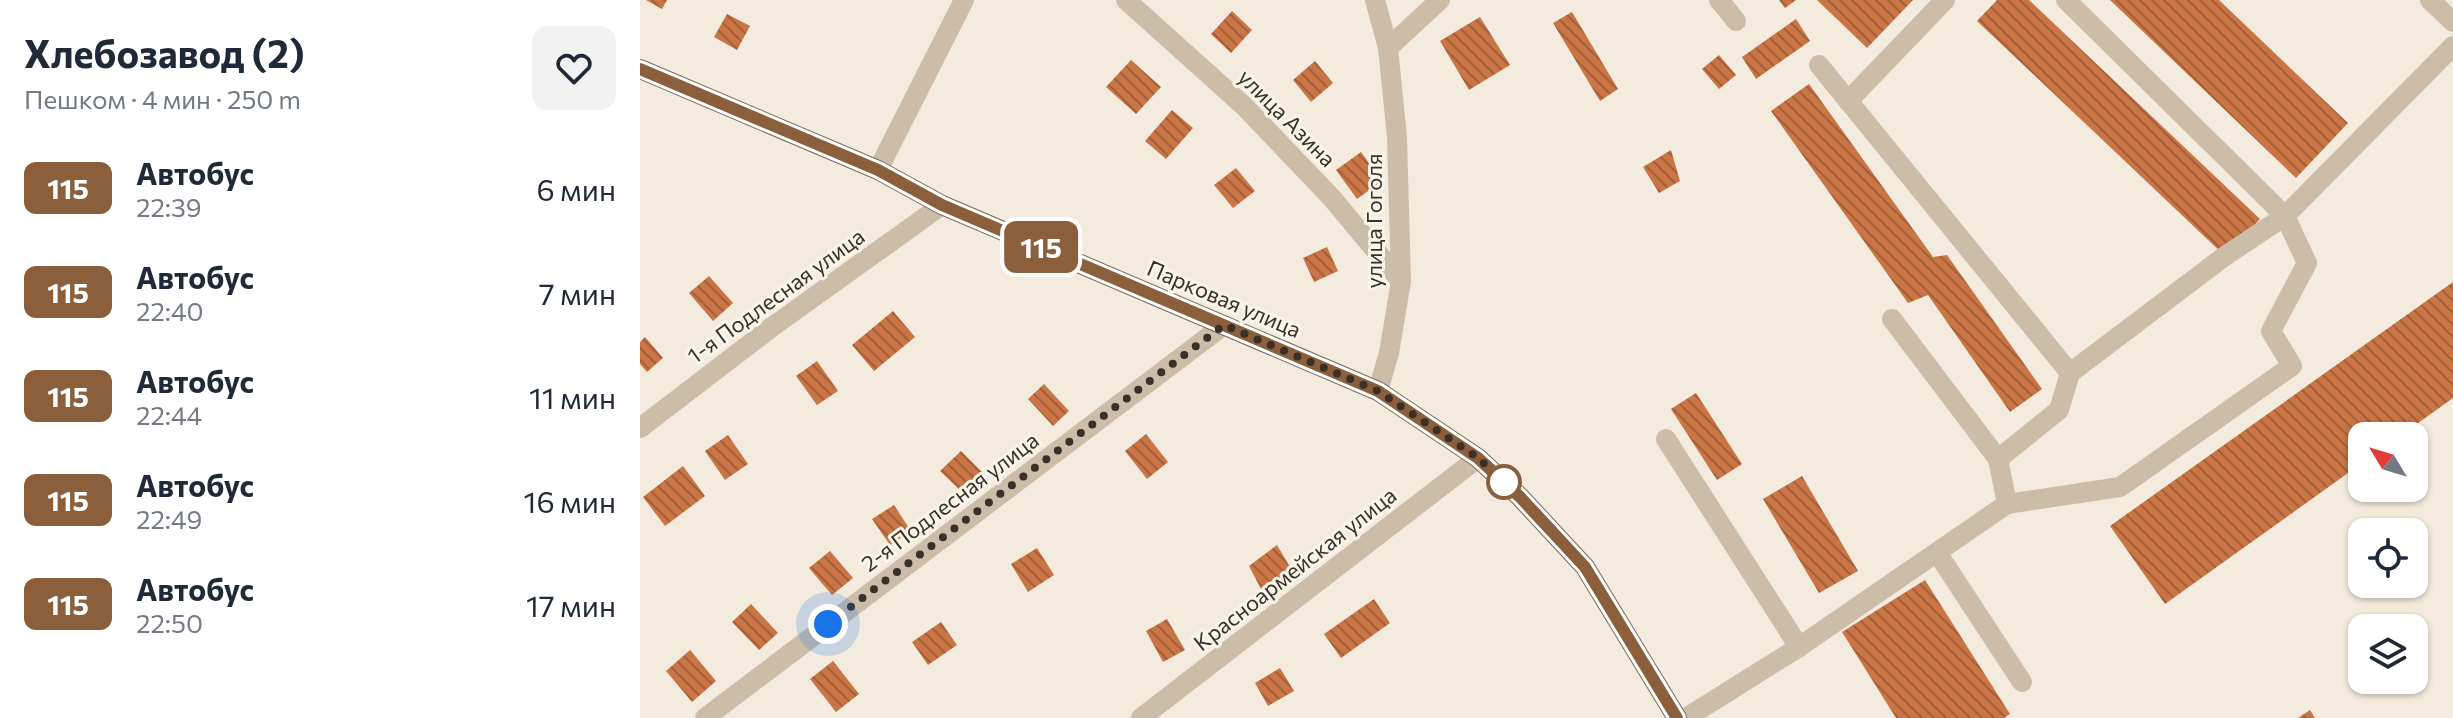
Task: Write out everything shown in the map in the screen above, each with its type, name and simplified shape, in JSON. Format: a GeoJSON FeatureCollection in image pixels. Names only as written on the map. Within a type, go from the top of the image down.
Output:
{"type":"FeatureCollection","features":[{"type":"Feature","properties":{"kind":"main road","name":"Парковая улица"},"geometry":{"type":"LineString","coordinates":[[640,69],[878,170],[942,205],[1378,391],[1478,458],[1520,497],[1585,567],[1677,718]]}},
{"type":"Feature","properties":{"kind":"street"},"geometry":{"type":"LineString","coordinates":[[878,170],[964,0]]}},
{"type":"Feature","properties":{"kind":"street","name":"улица Азина"},"geometry":{"type":"LineString","coordinates":[[1126,0],[1255,117],[1331,197],[1401,281]]}},
{"type":"Feature","properties":{"kind":"street","name":"улица Гоголя"},"geometry":{"type":"LineString","coordinates":[[1375,0],[1388,48],[1397,137],[1401,281],[1389,353],[1378,391]]}},
{"type":"Feature","properties":{"kind":"street"},"geometry":{"type":"LineString","coordinates":[[1388,48],[1440,0]]}},
{"type":"Feature","properties":{"kind":"street"},"geometry":{"type":"LineString","coordinates":[[1719,0],[1736,21]]}},
{"type":"Feature","properties":{"kind":"street"},"geometry":{"type":"LineString","coordinates":[[1848,101],[1945,0]]}},
{"type":"Feature","properties":{"kind":"street"},"geometry":{"type":"LineString","coordinates":[[1686,718],[1799,647],[2007,504],[2120,487],[2292,366],[2271,331],[2307,263],[2285,216],[2066,0]]}},
{"type":"Feature","properties":{"kind":"street"},"geometry":{"type":"LineString","coordinates":[[2430,0],[2453,22]]}},
{"type":"Feature","properties":{"kind":"street"},"geometry":{"type":"LineString","coordinates":[[1998,459],[2059,410],[2070,373],[2225,256],[2285,216],[2453,46]]}},
{"type":"Feature","properties":{"kind":"street"},"geometry":{"type":"LineString","coordinates":[[1819,65],[2070,373]]}},
{"type":"Feature","properties":{"kind":"street","name":"1-я Подлесная улица"},"geometry":{"type":"LineString","coordinates":[[640,428],[772,327],[942,205]]}},
{"type":"Feature","properties":{"kind":"street"},"geometry":{"type":"LineString","coordinates":[[1892,319],[1998,459],[2007,504]]}},
{"type":"Feature","properties":{"kind":"street","name":"2-я Подлесная улица"},"geometry":{"type":"LineString","coordinates":[[705,718],[1224,325]]}},
{"type":"Feature","properties":{"kind":"street"},"geometry":{"type":"LineString","coordinates":[[1666,439],[1799,647]]}},
{"type":"Feature","properties":{"kind":"street","name":"Красноармейская улица"},"geometry":{"type":"LineString","coordinates":[[1141,718],[1478,458]]}},
{"type":"Feature","properties":{"kind":"street"},"geometry":{"type":"LineString","coordinates":[[1938,554],[2022,682]]}},
{"type":"Feature","properties":{"kind":"building"},"geometry":{"type":"Polygon","coordinates":[[[646,0],[667,0],[662,9],[646,0]]]}},
{"type":"Feature","properties":{"kind":"building"},"geometry":{"type":"Polygon","coordinates":[[[1779,0],[1796,0],[1785,8],[1779,0]]]}},
{"type":"Feature","properties":{"kind":"building"},"geometry":{"type":"Polygon","coordinates":[[[1817,0],[1913,0],[1867,48],[1817,0]]]}},
{"type":"Feature","properties":{"kind":"building"},"geometry":{"type":"Polygon","coordinates":[[[1997,0],[2029,0],[2260,219],[2225,256],[1977,21],[1997,0]]]}},
{"type":"Feature","properties":{"kind":"building"},"geometry":{"type":"Polygon","coordinates":[[[2110,0],[2219,0],[2348,123],[2296,178],[2110,0]]]}},
{"type":"Feature","properties":{"kind":"building"},"geometry":{"type":"Polygon","coordinates":[[[1232,11],[1252,30],[1231,53],[1211,34],[1232,11]]]}},
{"type":"Feature","properties":{"kind":"building"},"geometry":{"type":"Polygon","coordinates":[[[1572,12],[1618,89],[1600,101],[1553,23],[1572,12]]]}},
{"type":"Feature","properties":{"kind":"building"},"geometry":{"type":"Polygon","coordinates":[[[727,14],[750,26],[737,50],[714,37],[727,14]]]}},
{"type":"Feature","properties":{"kind":"building"},"geometry":{"type":"Polygon","coordinates":[[[1480,17],[1510,65],[1469,90],[1440,41],[1480,17]]]}},
{"type":"Feature","properties":{"kind":"building"},"geometry":{"type":"Polygon","coordinates":[[[1796,19],[1810,41],[1756,79],[1742,57],[1796,19]]]}},
{"type":"Feature","properties":{"kind":"building"},"geometry":{"type":"Polygon","coordinates":[[[1719,55],[1736,75],[1719,89],[1702,69],[1719,55]]]}},
{"type":"Feature","properties":{"kind":"building"},"geometry":{"type":"Polygon","coordinates":[[[1131,60],[1161,87],[1136,114],[1106,87],[1131,60]]]}},
{"type":"Feature","properties":{"kind":"building"},"geometry":{"type":"Polygon","coordinates":[[[1315,61],[1333,83],[1311,102],[1293,80],[1315,61]]]}},
{"type":"Feature","properties":{"kind":"building"},"geometry":{"type":"Polygon","coordinates":[[[1809,84],[1933,257],[1947,255],[2042,389],[2010,412],[1928,295],[1908,303],[1771,111],[1809,84]]]}},
{"type":"Feature","properties":{"kind":"building"},"geometry":{"type":"Polygon","coordinates":[[[1172,110],[1193,128],[1166,159],[1145,141],[1172,110]]]}},
{"type":"Feature","properties":{"kind":"building"},"geometry":{"type":"Polygon","coordinates":[[[1671,150],[1680,181],[1659,193],[1643,167],[1671,150]]]}},
{"type":"Feature","properties":{"kind":"building"},"geometry":{"type":"Polygon","coordinates":[[[1361,152],[1382,181],[1357,199],[1336,170],[1361,152]]]}},
{"type":"Feature","properties":{"kind":"building"},"geometry":{"type":"Polygon","coordinates":[[[1236,168],[1255,191],[1233,208],[1214,185],[1236,168]]]}},
{"type":"Feature","properties":{"kind":"building"},"geometry":{"type":"Polygon","coordinates":[[[1327,247],[1338,271],[1314,282],[1303,258],[1327,247]]]}},
{"type":"Feature","properties":{"kind":"building"},"geometry":{"type":"Polygon","coordinates":[[[709,276],[733,303],[713,321],[689,293],[709,276]]]}},
{"type":"Feature","properties":{"kind":"building"},"geometry":{"type":"Polygon","coordinates":[[[2453,282],[2453,398],[2420,422],[2348,422],[2348,473],[2165,604],[2110,526],[2453,282]]]}},
{"type":"Feature","properties":{"kind":"building"},"geometry":{"type":"Polygon","coordinates":[[[893,311],[915,337],[874,371],[852,345],[893,311]]]}},
{"type":"Feature","properties":{"kind":"building"},"geometry":{"type":"Polygon","coordinates":[[[645,337],[663,358],[647,372],[640,364],[640,342],[645,337]]]}},
{"type":"Feature","properties":{"kind":"building"},"geometry":{"type":"Polygon","coordinates":[[[817,361],[838,391],[817,405],[796,376],[817,361]]]}},
{"type":"Feature","properties":{"kind":"building"},"geometry":{"type":"Polygon","coordinates":[[[1044,384],[1069,411],[1053,426],[1028,399],[1044,384]]]}},
{"type":"Feature","properties":{"kind":"building"},"geometry":{"type":"Polygon","coordinates":[[[1696,393],[1742,464],[1717,480],[1671,409],[1696,393]]]}},
{"type":"Feature","properties":{"kind":"building"},"geometry":{"type":"Polygon","coordinates":[[[1146,434],[1168,462],[1147,479],[1125,451],[1146,434]]]}},
{"type":"Feature","properties":{"kind":"building"},"geometry":{"type":"Polygon","coordinates":[[[728,435],[748,464],[725,480],[705,451],[728,435]]]}},
{"type":"Feature","properties":{"kind":"building"},"geometry":{"type":"Polygon","coordinates":[[[961,451],[983,473],[963,493],[940,471],[961,451]]]}},
{"type":"Feature","properties":{"kind":"building"},"geometry":{"type":"Polygon","coordinates":[[[683,466],[705,496],[665,526],[643,497],[683,466]]]}},
{"type":"Feature","properties":{"kind":"building"},"geometry":{"type":"Polygon","coordinates":[[[1802,476],[1858,571],[1819,593],[1763,499],[1802,476]]]}},
{"type":"Feature","properties":{"kind":"building"},"geometry":{"type":"Polygon","coordinates":[[[894,505],[911,531],[890,545],[872,519],[894,505]]]}},
{"type":"Feature","properties":{"kind":"building"},"geometry":{"type":"Polygon","coordinates":[[[1277,545],[1293,572],[1261,589],[1249,566],[1277,545]]]}},
{"type":"Feature","properties":{"kind":"building"},"geometry":{"type":"Polygon","coordinates":[[[1037,548],[1054,575],[1028,592],[1011,564],[1037,548]]]}},
{"type":"Feature","properties":{"kind":"building"},"geometry":{"type":"Polygon","coordinates":[[[830,551],[853,578],[832,595],[809,568],[830,551]]]}},
{"type":"Feature","properties":{"kind":"building"},"geometry":{"type":"Polygon","coordinates":[[[1925,580],[2010,714],[2004,718],[1896,718],[1842,632],[1925,580]]]}},
{"type":"Feature","properties":{"kind":"building"},"geometry":{"type":"Polygon","coordinates":[[[1374,599],[1390,623],[1341,658],[1324,634],[1374,599]]]}},
{"type":"Feature","properties":{"kind":"building"},"geometry":{"type":"Polygon","coordinates":[[[751,604],[778,633],[759,650],[732,622],[751,604]]]}},
{"type":"Feature","properties":{"kind":"building"},"geometry":{"type":"Polygon","coordinates":[[[1167,619],[1185,650],[1163,662],[1146,631],[1167,619]]]}},
{"type":"Feature","properties":{"kind":"building"},"geometry":{"type":"Polygon","coordinates":[[[941,622],[957,645],[928,665],[912,642],[941,622]]]}},
{"type":"Feature","properties":{"kind":"building"},"geometry":{"type":"Polygon","coordinates":[[[690,650],[716,681],[692,702],[666,671],[690,650]]]}},
{"type":"Feature","properties":{"kind":"building"},"geometry":{"type":"Polygon","coordinates":[[[833,661],[859,694],[836,712],[810,679],[833,661]]]}},
{"type":"Feature","properties":{"kind":"building"},"geometry":{"type":"Polygon","coordinates":[[[1280,668],[1294,691],[1268,706],[1255,683],[1280,668]]]}},
{"type":"Feature","properties":{"kind":"building"},"geometry":{"type":"Polygon","coordinates":[[[2310,710],[2315,718],[2298,718],[2310,710]]]}},
{"type":"Feature","properties":{"kind":"bus line","name":"115"},"geometry":{"type":"LineString","coordinates":[[640,69],[878,170],[942,205],[1378,391],[1478,458],[1520,497],[1585,567],[1677,718]]}},
{"type":"Feature","properties":{"kind":"route"},"geometry":{"type":"LineString","coordinates":[[828,624],[1224,325],[1378,391],[1478,458],[1504,482]]}}]}
